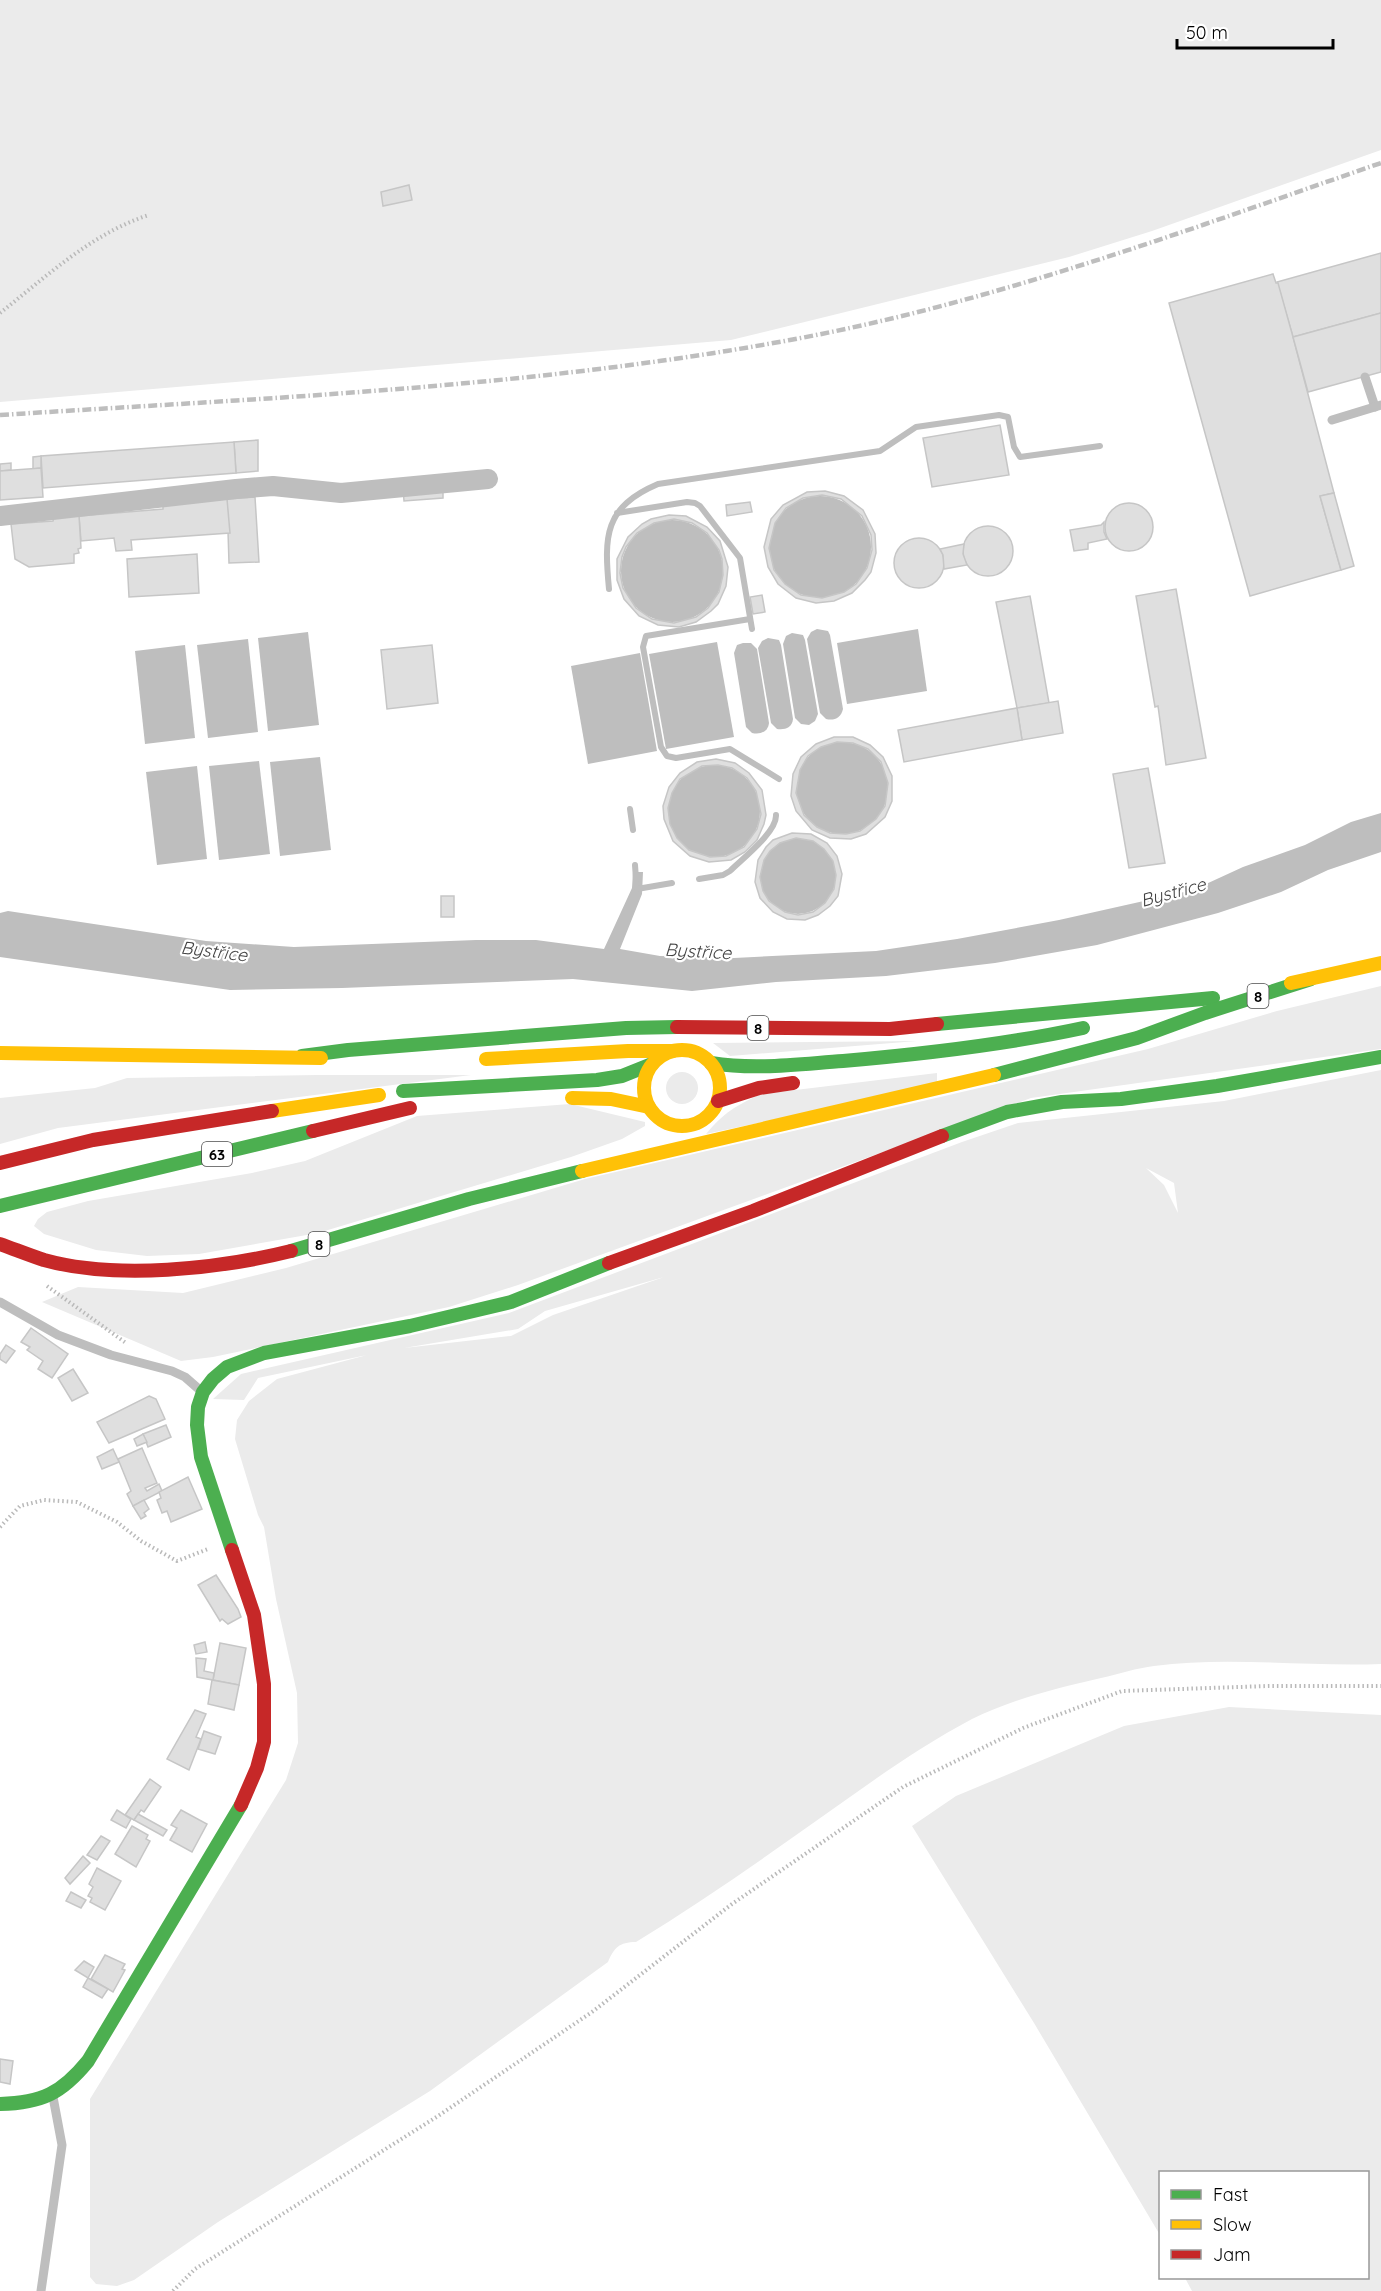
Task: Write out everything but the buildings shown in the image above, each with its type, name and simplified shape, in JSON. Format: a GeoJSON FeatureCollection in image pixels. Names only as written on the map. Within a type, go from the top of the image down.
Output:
{"type":"FeatureCollection","features":[{"type":"Feature","properties":{"kind":"main road","name":"8"},"geometry":{"type":"LineString","coordinates":[[0,1053],[302,1056],[348,1050],[635,1028],[880,1029],[938,1026],[1152,1002],[1213,998],[1381,963]]}},
{"type":"Feature","properties":{"kind":"main road","name":"8"},"geometry":{"type":"LineString","coordinates":[[0,1244],[45,1260],[115,1271],[165,1270],[241,1262],[286,1253],[469,1199],[1048,1062],[1137,1038],[1205,1013],[1311,979]]}},
{"type":"Feature","properties":{"kind":"main road"},"geometry":{"type":"LineString","coordinates":[[1114,1021],[1213,998]]}},
{"type":"Feature","properties":{"kind":"main road"},"geometry":{"type":"LineString","coordinates":[[929,1066],[1070,1042],[1205,1013]]}},
{"type":"Feature","properties":{"kind":"main road"},"geometry":{"type":"LineString","coordinates":[[711,1063],[753,1068],[879,1058],[1009,1042],[1092,1026]]}},
{"type":"Feature","properties":{"kind":"main road"},"geometry":{"type":"LineString","coordinates":[[469,1060],[628,1051],[690,1050],[711,1063],[717,1071],[721,1088],[718,1101],[708,1115],[693,1124],[661,1126],[659,1118],[649,1107],[644,1093],[644,1082],[652,1064],[673,1051]]}},
{"type":"Feature","properties":{"kind":"main road"},"geometry":{"type":"LineString","coordinates":[[302,1056],[382,1062]]}},
{"type":"Feature","properties":{"kind":"main road"},"geometry":{"type":"LineString","coordinates":[[0,2104],[35,2102],[53,2095],[81,2072],[237,1814],[257,1768],[264,1742],[264,1684],[254,1616],[201,1457],[197,1425],[198,1407],[203,1392],[227,1367],[264,1353],[410,1326],[511,1302],[1007,1112],[1039,1105],[1121,1099],[1217,1086],[1381,1057]]}},
{"type":"Feature","properties":{"kind":"main road","name":"63"},"geometry":{"type":"LineString","coordinates":[[0,1163],[162,1129],[403,1091],[597,1080],[622,1076],[652,1064]]}},
{"type":"Feature","properties":{"kind":"main road"},"geometry":{"type":"LineString","coordinates":[[718,1101],[759,1088],[807,1082]]}},
{"type":"Feature","properties":{"kind":"main road"},"geometry":{"type":"LineString","coordinates":[[557,1098],[611,1099],[649,1107]]}},
{"type":"Feature","properties":{"kind":"main road","name":"63"},"geometry":{"type":"LineString","coordinates":[[0,1206],[426,1106]]}},
{"type":"Feature","properties":{"kind":"main road"},"geometry":{"type":"LineString","coordinates":[[469,1199],[514,1181],[607,1151]]}},
{"type":"Feature","properties":{"kind":"street"},"geometry":{"type":"LineString","coordinates":[[0,516],[273,486],[341,492],[489,479]]}},
{"type":"Feature","properties":{"kind":"lane"},"geometry":{"type":"LineString","coordinates":[[1332,420],[1378,406],[1365,377]]}},
{"type":"Feature","properties":{"kind":"lane"},"geometry":{"type":"LineString","coordinates":[[0,1302],[58,1335],[111,1355],[185,1377],[203,1392]]}},
{"type":"Feature","properties":{"kind":"lane"},"geometry":{"type":"LineString","coordinates":[[41,2291],[62,2145],[53,2095]]}},
{"type":"Feature","properties":{"kind":"path"},"geometry":{"type":"LineString","coordinates":[[0,313],[70,258],[126,222],[149,215]]}},
{"type":"Feature","properties":{"kind":"path"},"geometry":{"type":"LineString","coordinates":[[42,1281],[129,1345],[147,1364]]}},
{"type":"Feature","properties":{"kind":"path"},"geometry":{"type":"LineString","coordinates":[[0,1527],[20,1506],[44,1500],[77,1502],[117,1522],[141,1541],[177,1561],[230,1539]]}},
{"type":"Feature","properties":{"kind":"path"},"geometry":{"type":"LineString","coordinates":[[173,2291],[195,2269],[438,2116],[592,2012],[732,1904],[903,1787],[1023,1728],[1122,1691],[1269,1686],[1381,1686]]}},
{"type":"Feature","properties":{"kind":"shaded area"},"geometry":{"type":"Polygon","coordinates":[[[0,0],[1381,0],[1381,150],[1152,231],[1069,257],[731,340],[0,402],[0,0]]]}},
{"type":"Feature","properties":{"kind":"shaded area"},"geometry":{"type":"Polygon","coordinates":[[[1381,986],[1381,1049],[1031,1098],[518,1285],[449,1307],[213,1357],[181,1361],[42,1302],[78,1287],[183,1293],[286,1268],[585,1179],[1148,1049],[1277,1011],[1381,986]]]}},
{"type":"Feature","properties":{"kind":"shaded area"},"geometry":{"type":"Polygon","coordinates":[[[917,1041],[730,1056],[713,1043],[917,1041]]]}},
{"type":"Feature","properties":{"kind":"shaded area"},"geometry":{"type":"Polygon","coordinates":[[[1381,1070],[1381,1664],[1210,1662],[1154,1666],[1035,1695],[972,1719],[892,1767],[682,1913],[636,1942],[625,1943],[618,1947],[608,1962],[430,2091],[218,2222],[134,2280],[117,2286],[96,2284],[90,2277],[90,2099],[286,1780],[298,1743],[297,1693],[276,1599],[264,1527],[258,1515],[235,1439],[237,1420],[249,1401],[277,1379],[367,1355],[258,1378],[244,1400],[213,1399],[241,1374],[509,1313],[1018,1123],[1224,1101],[1381,1070]],[[1146,1168],[1164,1185],[1178,1213],[1174,1183],[1146,1168]],[[664,1277],[545,1311],[518,1329],[404,1348],[511,1336],[553,1315],[664,1277]]]}},
{"type":"Feature","properties":{"kind":"shaded area"},"geometry":{"type":"Polygon","coordinates":[[[682,1072],[693,1077],[698,1088],[693,1099],[682,1104],[671,1099],[666,1088],[671,1077],[682,1072]]]}},
{"type":"Feature","properties":{"kind":"shaded area"},"geometry":{"type":"Polygon","coordinates":[[[937,1073],[937,1085],[706,1134],[731,1110],[761,1094],[937,1073]]]}},
{"type":"Feature","properties":{"kind":"shaded area"},"geometry":{"type":"Polygon","coordinates":[[[471,1075],[58,1128],[0,1144],[0,1098],[95,1088],[127,1078],[471,1075]]]}},
{"type":"Feature","properties":{"kind":"shaded area"},"geometry":{"type":"Polygon","coordinates":[[[570,1104],[645,1122],[645,1126],[622,1139],[571,1157],[318,1233],[199,1254],[147,1256],[96,1250],[44,1234],[34,1226],[38,1219],[47,1212],[88,1201],[252,1173],[305,1161],[417,1116],[570,1104]]]}},
{"type":"Feature","properties":{"kind":"shaded area"},"geometry":{"type":"Polygon","coordinates":[[[1229,1707],[1381,1715],[1381,2291],[1192,2291],[1186,2279],[1369,2279],[1369,2171],[1159,2171],[1159,2233],[1034,2023],[912,1826],[956,1796],[1124,1726],[1229,1707]]]}},
{"type":"Feature","properties":{"kind":"water"},"geometry":{"type":"Polygon","coordinates":[[[820,496],[849,504],[863,518],[871,547],[863,576],[849,590],[820,598],[791,590],[777,576],[769,547],[777,518],[791,504],[820,496]]]}},
{"type":"Feature","properties":{"kind":"water"},"geometry":{"type":"Polygon","coordinates":[[[672,520],[701,528],[715,542],[723,571],[715,600],[701,614],[672,622],[643,614],[629,600],[621,571],[629,542],[643,528],[672,520]]]}},
{"type":"Feature","properties":{"kind":"water"},"geometry":{"type":"Polygon","coordinates":[[[817,629],[828,631],[830,635],[843,709],[839,717],[832,720],[826,719],[820,713],[807,639],[811,632],[817,629]]]}},
{"type":"Feature","properties":{"kind":"water"},"geometry":{"type":"Polygon","coordinates":[[[918,629],[927,691],[847,704],[837,643],[918,629]]]}},
{"type":"Feature","properties":{"kind":"water"},"geometry":{"type":"Polygon","coordinates":[[[308,632],[319,725],[268,731],[258,638],[308,632]]]}},
{"type":"Feature","properties":{"kind":"water"},"geometry":{"type":"Polygon","coordinates":[[[792,633],[803,635],[805,640],[818,714],[815,721],[809,725],[801,724],[795,718],[783,644],[786,636],[792,633]]]}},
{"type":"Feature","properties":{"kind":"water"},"geometry":{"type":"Polygon","coordinates":[[[768,638],[779,640],[781,645],[793,719],[788,728],[783,729],[777,729],[771,723],[758,648],[762,641],[768,638]]]}},
{"type":"Feature","properties":{"kind":"water"},"geometry":{"type":"Polygon","coordinates":[[[248,639],[258,732],[208,738],[197,645],[248,639]]]}},
{"type":"Feature","properties":{"kind":"water"},"geometry":{"type":"Polygon","coordinates":[[[717,642],[734,737],[666,749],[649,654],[717,642]]]}},
{"type":"Feature","properties":{"kind":"water"},"geometry":{"type":"Polygon","coordinates":[[[751,643],[757,649],[769,723],[765,731],[758,734],[752,733],[746,727],[734,653],[737,645],[751,643]]]}},
{"type":"Feature","properties":{"kind":"water"},"geometry":{"type":"Polygon","coordinates":[[[185,645],[195,738],[145,744],[135,651],[185,645]]]}},
{"type":"Feature","properties":{"kind":"water"},"geometry":{"type":"Polygon","coordinates":[[[640,653],[657,751],[588,764],[571,666],[640,653]]]}},
{"type":"Feature","properties":{"kind":"water"},"geometry":{"type":"Polygon","coordinates":[[[842,742],[860,745],[875,755],[885,770],[888,788],[885,806],[875,821],[860,831],[842,834],[824,831],[809,821],[799,806],[796,788],[799,770],[809,755],[824,745],[842,742]]]}},
{"type":"Feature","properties":{"kind":"water"},"geometry":{"type":"Polygon","coordinates":[[[320,757],[331,850],[280,856],[270,762],[320,757]]]}},
{"type":"Feature","properties":{"kind":"water"},"geometry":{"type":"Polygon","coordinates":[[[259,761],[270,854],[219,860],[209,766],[259,761]]]}},
{"type":"Feature","properties":{"kind":"water"},"geometry":{"type":"Polygon","coordinates":[[[714,765],[732,768],[747,778],[757,793],[760,811],[757,829],[747,844],[732,854],[714,857],[696,854],[681,844],[671,829],[668,811],[671,793],[681,778],[696,768],[714,765]]]}},
{"type":"Feature","properties":{"kind":"water"},"geometry":{"type":"Polygon","coordinates":[[[197,766],[207,859],[157,865],[146,772],[197,766]]]}},
{"type":"Feature","properties":{"kind":"water","name":"Bystřice"},"geometry":{"type":"Polygon","coordinates":[[[1381,813],[1381,852],[1328,870],[1281,892],[1218,913],[1097,945],[995,963],[886,976],[776,982],[692,991],[573,979],[230,990],[0,957],[0,913],[8,911],[206,941],[294,947],[536,940],[604,949],[632,888],[633,872],[643,872],[642,894],[620,949],[660,956],[734,958],[876,951],[1059,920],[1193,890],[1243,867],[1305,845],[1351,822],[1381,813]]]}},
{"type":"Feature","properties":{"kind":"water"},"geometry":{"type":"Polygon","coordinates":[[[798,838],[812,841],[825,849],[833,862],[836,876],[833,890],[825,903],[812,911],[798,914],[784,911],[771,903],[763,890],[760,876],[763,862],[771,849],[784,841],[798,838]]]}},
{"type":"Feature","properties":{"kind":"waterway"},"geometry":{"type":"LineString","coordinates":[[609,589],[607,553],[611,525],[617,513],[627,503],[658,484],[880,451],[916,427],[999,415],[1008,417],[1014,447],[1020,457],[1100,446]]}},
{"type":"Feature","properties":{"kind":"waterway"},"geometry":{"type":"LineString","coordinates":[[617,513],[687,502],[700,506],[740,558],[752,629]]}},
{"type":"Feature","properties":{"kind":"waterway"},"geometry":{"type":"LineString","coordinates":[[750,619],[646,636],[643,647],[661,747],[667,756],[676,758],[730,749],[779,779]]}},
{"type":"Feature","properties":{"kind":"waterway"},"geometry":{"type":"LineString","coordinates":[[630,809],[633,830]]}},
{"type":"Feature","properties":{"kind":"waterway"},"geometry":{"type":"LineString","coordinates":[[699,879],[723,875],[730,871],[765,837],[775,822],[776,815]]}},
{"type":"Feature","properties":{"kind":"waterway"},"geometry":{"type":"LineString","coordinates":[[635,865],[636,879]]}},
{"type":"Feature","properties":{"kind":"waterway"},"geometry":{"type":"LineString","coordinates":[[637,889],[672,883]]}},
{"type":"Feature","properties":{"kind":"railway"},"geometry":{"type":"LineString","coordinates":[[0,415],[297,396],[495,380],[594,370],[790,340],[866,325],[941,306],[1089,263],[1381,163]]}},
{"type":"Feature","properties":{"kind":"traffic: fast"},"geometry":{"type":"LineString","coordinates":[[994,1075],[1137,1038],[1205,1013],[1311,979]]}},
{"type":"Feature","properties":{"kind":"traffic: fast"},"geometry":{"type":"LineString","coordinates":[[937,1024],[1213,998]]}},
{"type":"Feature","properties":{"kind":"traffic: fast"},"geometry":{"type":"LineString","coordinates":[[302,1056],[348,1050],[626,1028],[677,1027]]}},
{"type":"Feature","properties":{"kind":"traffic: fast"},"geometry":{"type":"LineString","coordinates":[[711,1063],[794,1065],[873,1058],[994,1044],[1083,1028]]}},
{"type":"Feature","properties":{"kind":"traffic: fast"},"geometry":{"type":"LineString","coordinates":[[942,1136],[1007,1112],[1062,1102],[1121,1099],[1217,1086],[1381,1057]]}},
{"type":"Feature","properties":{"kind":"traffic: fast"},"geometry":{"type":"LineString","coordinates":[[403,1091],[597,1080],[622,1076],[652,1064]]}},
{"type":"Feature","properties":{"kind":"traffic: fast"},"geometry":{"type":"LineString","coordinates":[[0,1206],[313,1131]]}},
{"type":"Feature","properties":{"kind":"traffic: fast"},"geometry":{"type":"LineString","coordinates":[[291,1251],[469,1199],[582,1171]]}},
{"type":"Feature","properties":{"kind":"traffic: fast"},"geometry":{"type":"LineString","coordinates":[[232,1550],[201,1457],[197,1425],[198,1407],[203,1392],[227,1367],[264,1353],[410,1326],[511,1302],[609,1263]]}},
{"type":"Feature","properties":{"kind":"traffic: fast"},"geometry":{"type":"LineString","coordinates":[[0,2104],[28,2101],[50,2094],[69,2081],[88,2061],[241,1805]]}},
{"type":"Feature","properties":{"kind":"traffic: slow"},"geometry":{"type":"LineString","coordinates":[[1291,983],[1381,963]]}},
{"type":"Feature","properties":{"kind":"traffic: slow"},"geometry":{"type":"LineString","coordinates":[[682,1050],[697,1053],[709,1061],[717,1073],[720,1088],[717,1103],[709,1115],[697,1123],[682,1126],[667,1123],[655,1115],[647,1103],[644,1088],[647,1073],[655,1061],[667,1053],[682,1050]]}},
{"type":"Feature","properties":{"kind":"traffic: slow"},"geometry":{"type":"LineString","coordinates":[[486,1059],[628,1051],[673,1051]]}},
{"type":"Feature","properties":{"kind":"traffic: slow"},"geometry":{"type":"LineString","coordinates":[[0,1053],[321,1058]]}},
{"type":"Feature","properties":{"kind":"traffic: slow"},"geometry":{"type":"LineString","coordinates":[[582,1171],[994,1075]]}},
{"type":"Feature","properties":{"kind":"traffic: slow"},"geometry":{"type":"LineString","coordinates":[[272,1111],[379,1095]]}},
{"type":"Feature","properties":{"kind":"traffic: slow"},"geometry":{"type":"LineString","coordinates":[[572,1098],[611,1099],[649,1107]]}},
{"type":"Feature","properties":{"kind":"traffic: jam"},"geometry":{"type":"LineString","coordinates":[[677,1027],[890,1029],[937,1024]]}},
{"type":"Feature","properties":{"kind":"traffic: jam"},"geometry":{"type":"LineString","coordinates":[[718,1101],[759,1088],[793,1083]]}},
{"type":"Feature","properties":{"kind":"traffic: jam"},"geometry":{"type":"LineString","coordinates":[[313,1131],[410,1108]]}},
{"type":"Feature","properties":{"kind":"traffic: jam"},"geometry":{"type":"LineString","coordinates":[[0,1163],[93,1140],[272,1111]]}},
{"type":"Feature","properties":{"kind":"traffic: jam"},"geometry":{"type":"LineString","coordinates":[[609,1263],[753,1211],[942,1136]]}},
{"type":"Feature","properties":{"kind":"traffic: jam"},"geometry":{"type":"LineString","coordinates":[[0,1244],[44,1260],[72,1266],[135,1271],[232,1263],[291,1251]]}},
{"type":"Feature","properties":{"kind":"traffic: jam"},"geometry":{"type":"LineString","coordinates":[[232,1550],[254,1615],[264,1684],[264,1742],[257,1768],[241,1805]]}}]}
